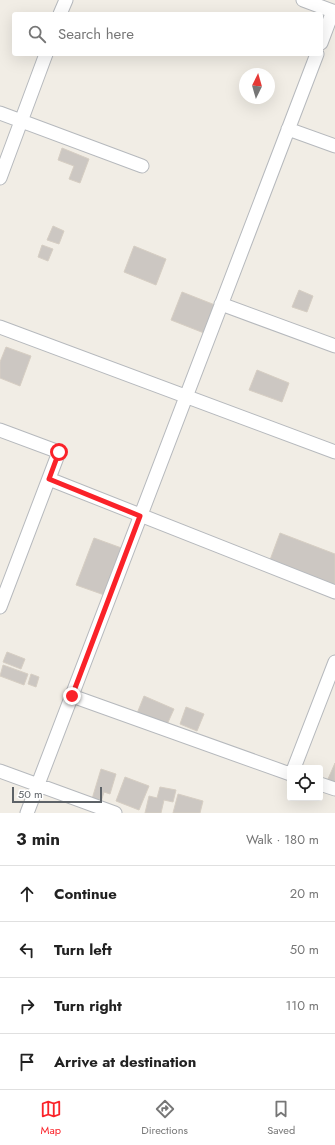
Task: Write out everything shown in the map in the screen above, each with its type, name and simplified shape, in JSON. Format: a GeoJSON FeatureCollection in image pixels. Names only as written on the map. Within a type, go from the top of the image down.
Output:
{"type":"FeatureCollection","features":[{"type":"Feature","properties":{"kind":"street"},"geometry":{"type":"LineString","coordinates":[[61,12],[66,0]]}},
{"type":"Feature","properties":{"kind":"street"},"geometry":{"type":"LineString","coordinates":[[303,0],[334,12],[323,38]]}},
{"type":"Feature","properties":{"kind":"street"},"geometry":{"type":"LineString","coordinates":[[0,178],[45,56]]}},
{"type":"Feature","properties":{"kind":"street"},"geometry":{"type":"LineString","coordinates":[[27,813],[316,56]]}},
{"type":"Feature","properties":{"kind":"street"},"geometry":{"type":"LineString","coordinates":[[0,113],[142,166]]}},
{"type":"Feature","properties":{"kind":"street"},"geometry":{"type":"LineString","coordinates":[[288,129],[335,146]]}},
{"type":"Feature","properties":{"kind":"street"},"geometry":{"type":"LineString","coordinates":[[221,304],[335,346]]}},
{"type":"Feature","properties":{"kind":"street"},"geometry":{"type":"LineString","coordinates":[[0,326],[335,452]]}},
{"type":"Feature","properties":{"kind":"street"},"geometry":{"type":"LineString","coordinates":[[0,430],[59,452],[0,607]]}},
{"type":"Feature","properties":{"kind":"street"},"geometry":{"type":"LineString","coordinates":[[49,479],[335,592]]}},
{"type":"Feature","properties":{"kind":"street"},"geometry":{"type":"LineString","coordinates":[[295,765],[335,662]]}},
{"type":"Feature","properties":{"kind":"street"},"geometry":{"type":"LineString","coordinates":[[72,696],[287,773]]}},
{"type":"Feature","properties":{"kind":"street"},"geometry":{"type":"LineString","coordinates":[[0,771],[115,813]]}},
{"type":"Feature","properties":{"kind":"street"},"geometry":{"type":"LineString","coordinates":[[323,785],[335,790]]}},
{"type":"Feature","properties":{"kind":"building"},"geometry":{"type":"Polygon","coordinates":[[[62,148],[89,159],[80,183],[69,179],[74,166],[58,160],[62,148]]]}},
{"type":"Feature","properties":{"kind":"building"},"geometry":{"type":"Polygon","coordinates":[[[53,226],[64,231],[59,244],[47,240],[53,226]]]}},
{"type":"Feature","properties":{"kind":"building"},"geometry":{"type":"Polygon","coordinates":[[[42,245],[53,249],[48,261],[38,257],[42,245]]]}},
{"type":"Feature","properties":{"kind":"building"},"geometry":{"type":"Polygon","coordinates":[[[134,246],[166,259],[156,285],[124,272],[134,246]]]}},
{"type":"Feature","properties":{"kind":"building"},"geometry":{"type":"Polygon","coordinates":[[[299,290],[313,296],[307,312],[292,307],[299,290]]]}},
{"type":"Feature","properties":{"kind":"building"},"geometry":{"type":"Polygon","coordinates":[[[182,292],[215,305],[204,333],[171,320],[182,292]]]}},
{"type":"Feature","properties":{"kind":"building"},"geometry":{"type":"Polygon","coordinates":[[[6,347],[31,356],[20,386],[0,378],[0,362],[6,347]]]}},
{"type":"Feature","properties":{"kind":"building"},"geometry":{"type":"Polygon","coordinates":[[[257,370],[289,383],[282,402],[249,390],[257,370]]]}},
{"type":"Feature","properties":{"kind":"building"},"geometry":{"type":"Polygon","coordinates":[[[280,533],[335,554],[335,585],[270,560],[280,533]]]}},
{"type":"Feature","properties":{"kind":"building"},"geometry":{"type":"Polygon","coordinates":[[[94,538],[127,550],[110,597],[76,585],[94,538]]]}},
{"type":"Feature","properties":{"kind":"building"},"geometry":{"type":"Polygon","coordinates":[[[7,652],[25,659],[21,669],[3,662],[7,652]]]}},
{"type":"Feature","properties":{"kind":"building"},"geometry":{"type":"Polygon","coordinates":[[[3,665],[28,674],[24,685],[0,676],[3,665]]]}},
{"type":"Feature","properties":{"kind":"building"},"geometry":{"type":"Polygon","coordinates":[[[31,674],[39,677],[36,687],[28,684],[31,674]]]}},
{"type":"Feature","properties":{"kind":"building"},"geometry":{"type":"Polygon","coordinates":[[[144,696],[174,709],[165,729],[136,716],[144,696]]]}},
{"type":"Feature","properties":{"kind":"building"},"geometry":{"type":"Polygon","coordinates":[[[186,707],[204,714],[197,731],[180,724],[186,707]]]}},
{"type":"Feature","properties":{"kind":"building"},"geometry":{"type":"Polygon","coordinates":[[[335,763],[335,782],[328,779],[335,763]]]}},
{"type":"Feature","properties":{"kind":"building"},"geometry":{"type":"Polygon","coordinates":[[[101,769],[116,774],[110,794],[104,792],[101,802],[92,799],[101,769]]]}},
{"type":"Feature","properties":{"kind":"building"},"geometry":{"type":"Polygon","coordinates":[[[125,777],[149,786],[139,810],[116,801],[125,777]]]}},
{"type":"Feature","properties":{"kind":"building"},"geometry":{"type":"Polygon","coordinates":[[[160,787],[176,790],[173,802],[164,800],[161,813],[145,813],[149,796],[157,798],[160,787]]]}},
{"type":"Feature","properties":{"kind":"building"},"geometry":{"type":"Polygon","coordinates":[[[178,794],[203,801],[200,813],[173,813],[178,794]]]}},
{"type":"Feature","properties":{"kind":"route"},"geometry":{"type":"LineString","coordinates":[[59,452],[49,479],[140,516],[72,696]]}}]}
